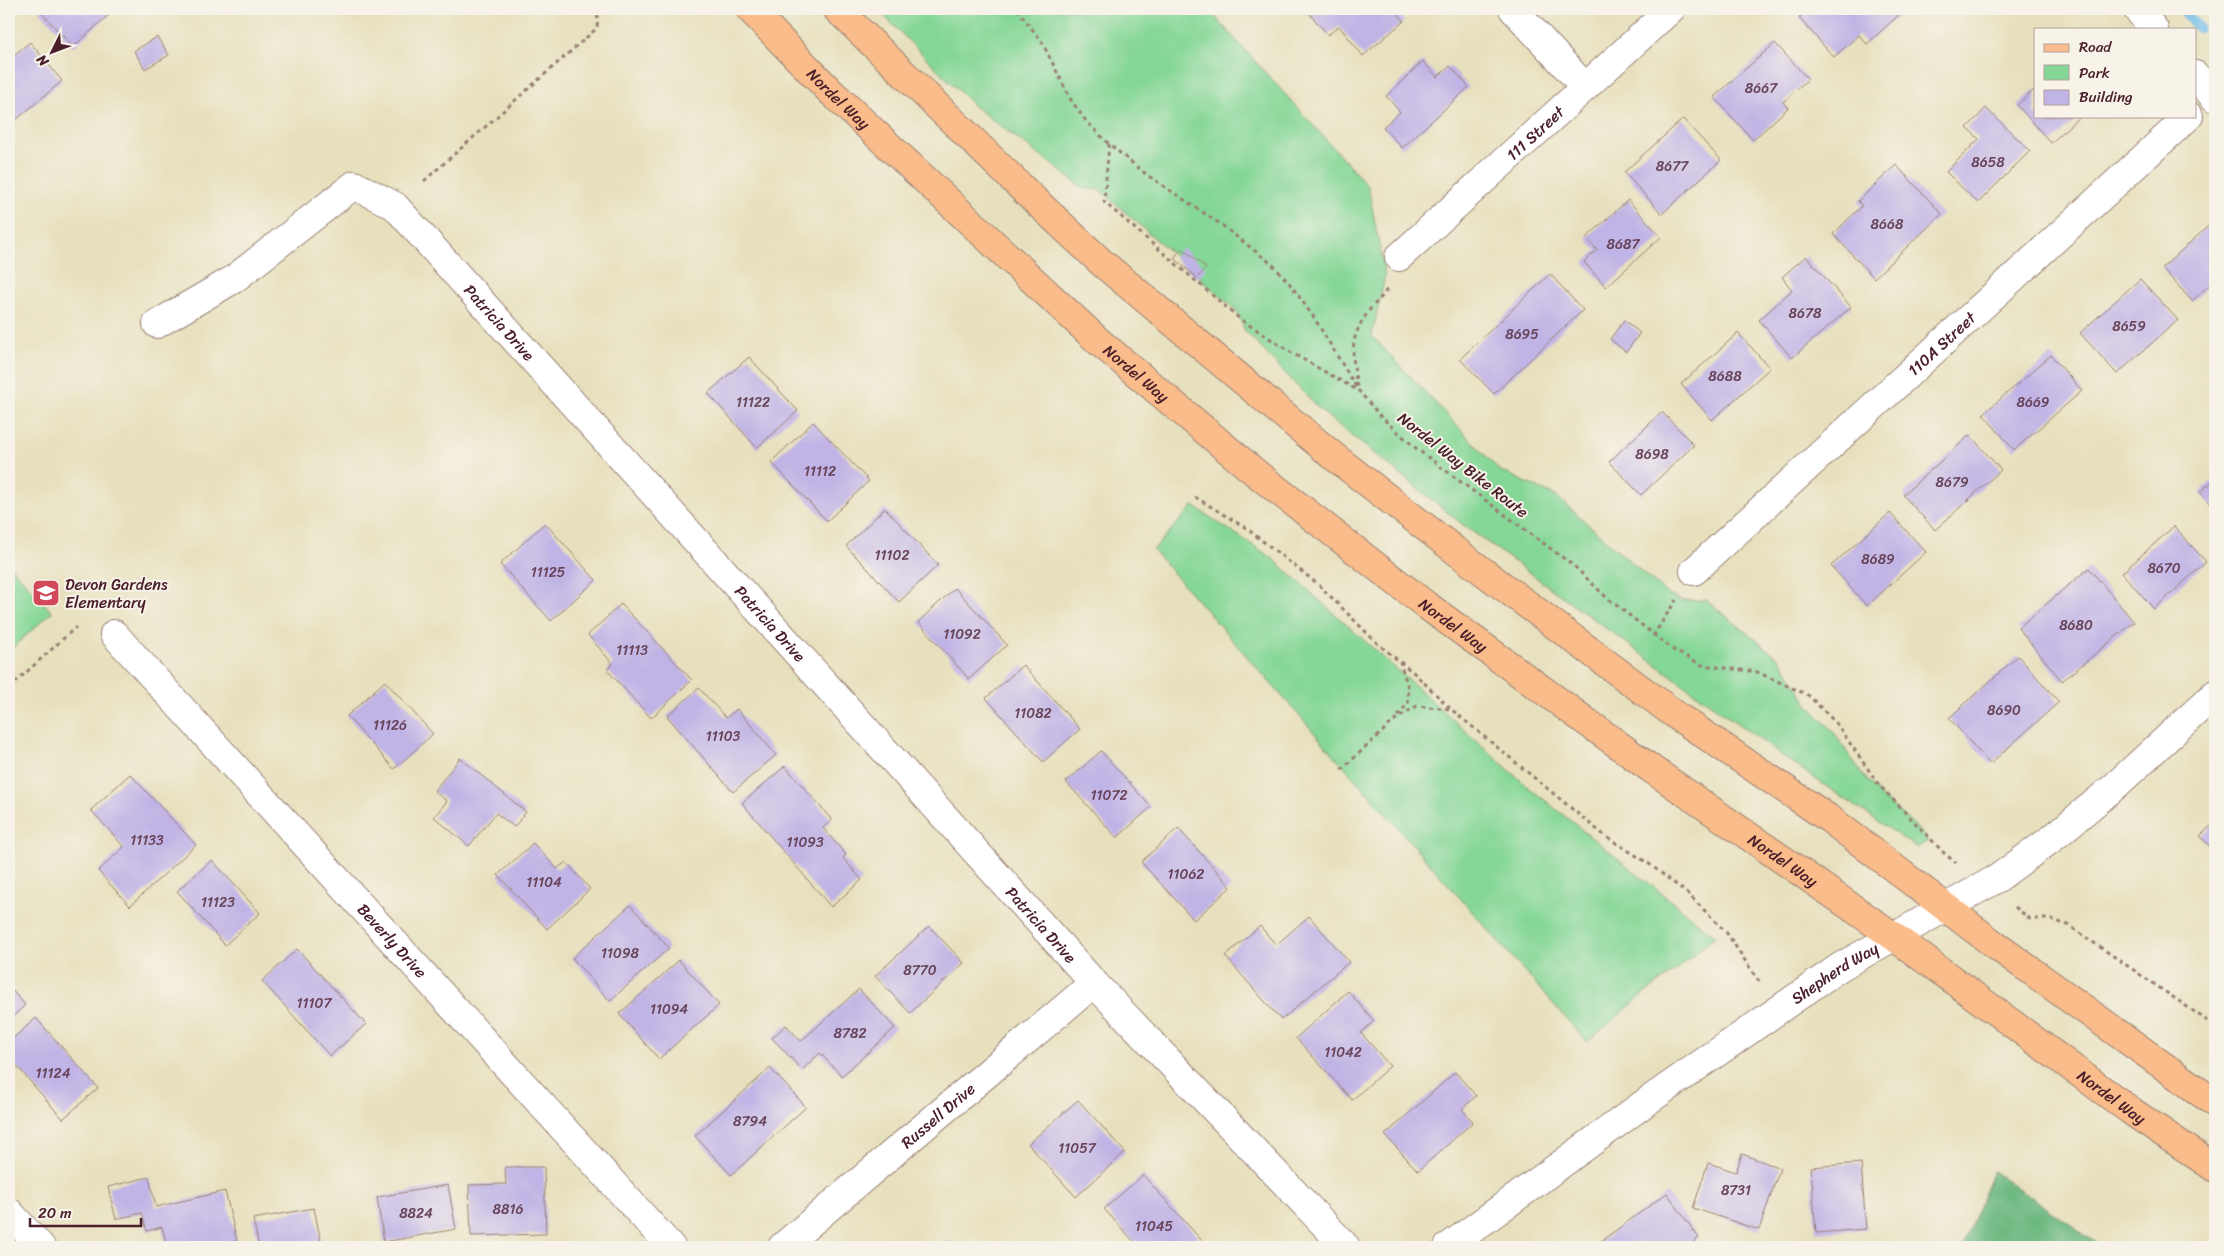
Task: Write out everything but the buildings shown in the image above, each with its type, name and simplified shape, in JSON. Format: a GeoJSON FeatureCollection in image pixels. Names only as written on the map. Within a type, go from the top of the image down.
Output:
{"type":"FeatureCollection","features":[{"type":"Feature","properties":{"kind":"main road","name":"Nordel Way"},"geometry":{"type":"LineString","coordinates":[[750,9],[830,91],[1097,340],[1242,461],[1434,611],[1650,768],[1893,936],[2123,1105],[2215,1168]]}},
{"type":"Feature","properties":{"kind":"main road"},"geometry":{"type":"LineString","coordinates":[[837,9],[1101,262],[1332,454],[1465,558],[1677,716],[1831,820],[1995,945],[2215,1103]]}},
{"type":"Feature","properties":{"kind":"street"},"geometry":{"type":"LineString","coordinates":[[1513,9],[1584,86]]}},
{"type":"Feature","properties":{"kind":"street","name":"111 Street"},"geometry":{"type":"LineString","coordinates":[[1399,257],[1584,86],[1671,9]]}},
{"type":"Feature","properties":{"kind":"street"},"geometry":{"type":"LineString","coordinates":[[2137,9],[2153,28]]}},
{"type":"Feature","properties":{"kind":"street","name":"110A Street"},"geometry":{"type":"LineString","coordinates":[[1694,572],[2187,118]]}},
{"type":"Feature","properties":{"kind":"street","name":"Patricia Drive"},"geometry":{"type":"LineString","coordinates":[[156,324],[234,279],[354,184],[396,206],[1094,983],[1346,1247]]}},
{"type":"Feature","properties":{"kind":"street","name":"Beverly Drive"},"geometry":{"type":"LineString","coordinates":[[114,634],[671,1247]]}},
{"type":"Feature","properties":{"kind":"street","name":"Shepherd Way"},"geometry":{"type":"LineString","coordinates":[[1448,1247],[1649,1100],[1840,967],[1998,878],[2054,836],[2114,787],[2215,694]]}},
{"type":"Feature","properties":{"kind":"street","name":"Russell Drive"},"geometry":{"type":"LineString","coordinates":[[782,1247],[1094,983]]}},
{"type":"Feature","properties":{"kind":"street"},"geometry":{"type":"LineString","coordinates":[[9,1212],[41,1247]]}},
{"type":"Feature","properties":{"kind":"path"},"geometry":{"type":"LineString","coordinates":[[424,181],[597,28],[598,9]]}},
{"type":"Feature","properties":{"kind":"path","name":"Nordel Way Bike Route"},"geometry":{"type":"LineString","coordinates":[[1017,9],[1042,42],[1071,100],[1086,121],[1109,144],[1146,175],[1219,223],[1272,264],[1290,284],[1313,316],[1358,390],[1381,417],[1418,449],[1574,566],[1606,597],[1674,651],[1702,665],[1757,672],[1808,695],[1836,724],[1879,786],[1944,853],[1958,864]]}},
{"type":"Feature","properties":{"kind":"path"},"geometry":{"type":"LineString","coordinates":[[1109,144],[1104,202],[1240,319],[1292,353],[1358,390]]}},
{"type":"Feature","properties":{"kind":"path"},"geometry":{"type":"LineString","coordinates":[[1358,390],[1352,351],[1358,327],[1385,293],[1399,257]]}},
{"type":"Feature","properties":{"kind":"path"},"geometry":{"type":"LineString","coordinates":[[1195,497],[1246,528],[1319,585],[1378,644],[1399,660],[1452,710],[1605,836],[1648,863],[1687,893],[1726,932],[1779,1010]]}},
{"type":"Feature","properties":{"kind":"path"},"geometry":{"type":"LineString","coordinates":[[1654,636],[1694,572]]}},
{"type":"Feature","properties":{"kind":"path"},"geometry":{"type":"LineString","coordinates":[[9,688],[76,627]]}},
{"type":"Feature","properties":{"kind":"path"},"geometry":{"type":"LineString","coordinates":[[1341,770],[1396,719],[1408,703],[1408,687],[1399,660]]}},
{"type":"Feature","properties":{"kind":"path"},"geometry":{"type":"LineString","coordinates":[[1396,719],[1417,706],[1452,710]]}},
{"type":"Feature","properties":{"kind":"path"},"geometry":{"type":"LineString","coordinates":[[2030,919],[2050,919],[2068,925],[2215,1026]]}},
{"type":"Feature","properties":{"kind":"green space"},"geometry":{"type":"Polygon","coordinates":[[[877,9],[1208,9],[1368,186],[1385,276],[1372,336],[1499,470],[1557,497],[1667,594],[1682,601],[1706,600],[1781,660],[1809,706],[1833,731],[1859,770],[1882,798],[1913,824],[1928,841],[1917,848],[1795,765],[1462,524],[1321,411],[1245,331],[1236,310],[1100,190],[1083,188],[974,106],[877,9]]]}},
{"type":"Feature","properties":{"kind":"green space"},"geometry":{"type":"Polygon","coordinates":[[[1193,506],[1271,557],[1527,786],[1715,936],[1587,1042],[1153,550],[1193,506]]]}},
{"type":"Feature","properties":{"kind":"green space"},"geometry":{"type":"Polygon","coordinates":[[[9,565],[52,612],[9,651],[9,565]]]}},
{"type":"Feature","properties":{"kind":"green space"},"geometry":{"type":"Polygon","coordinates":[[[1993,1171],[2103,1247],[1962,1247],[1993,1171]]]}},
{"type":"Feature","properties":{"kind":"waterway"},"geometry":{"type":"LineString","coordinates":[[2182,9],[2198,27]]}},
{"type":"Feature","properties":{"kind":"place","name":"Devon Gardens Elementary"},"geometry":{"type":"Point","coordinates":[46,593]}}]}
